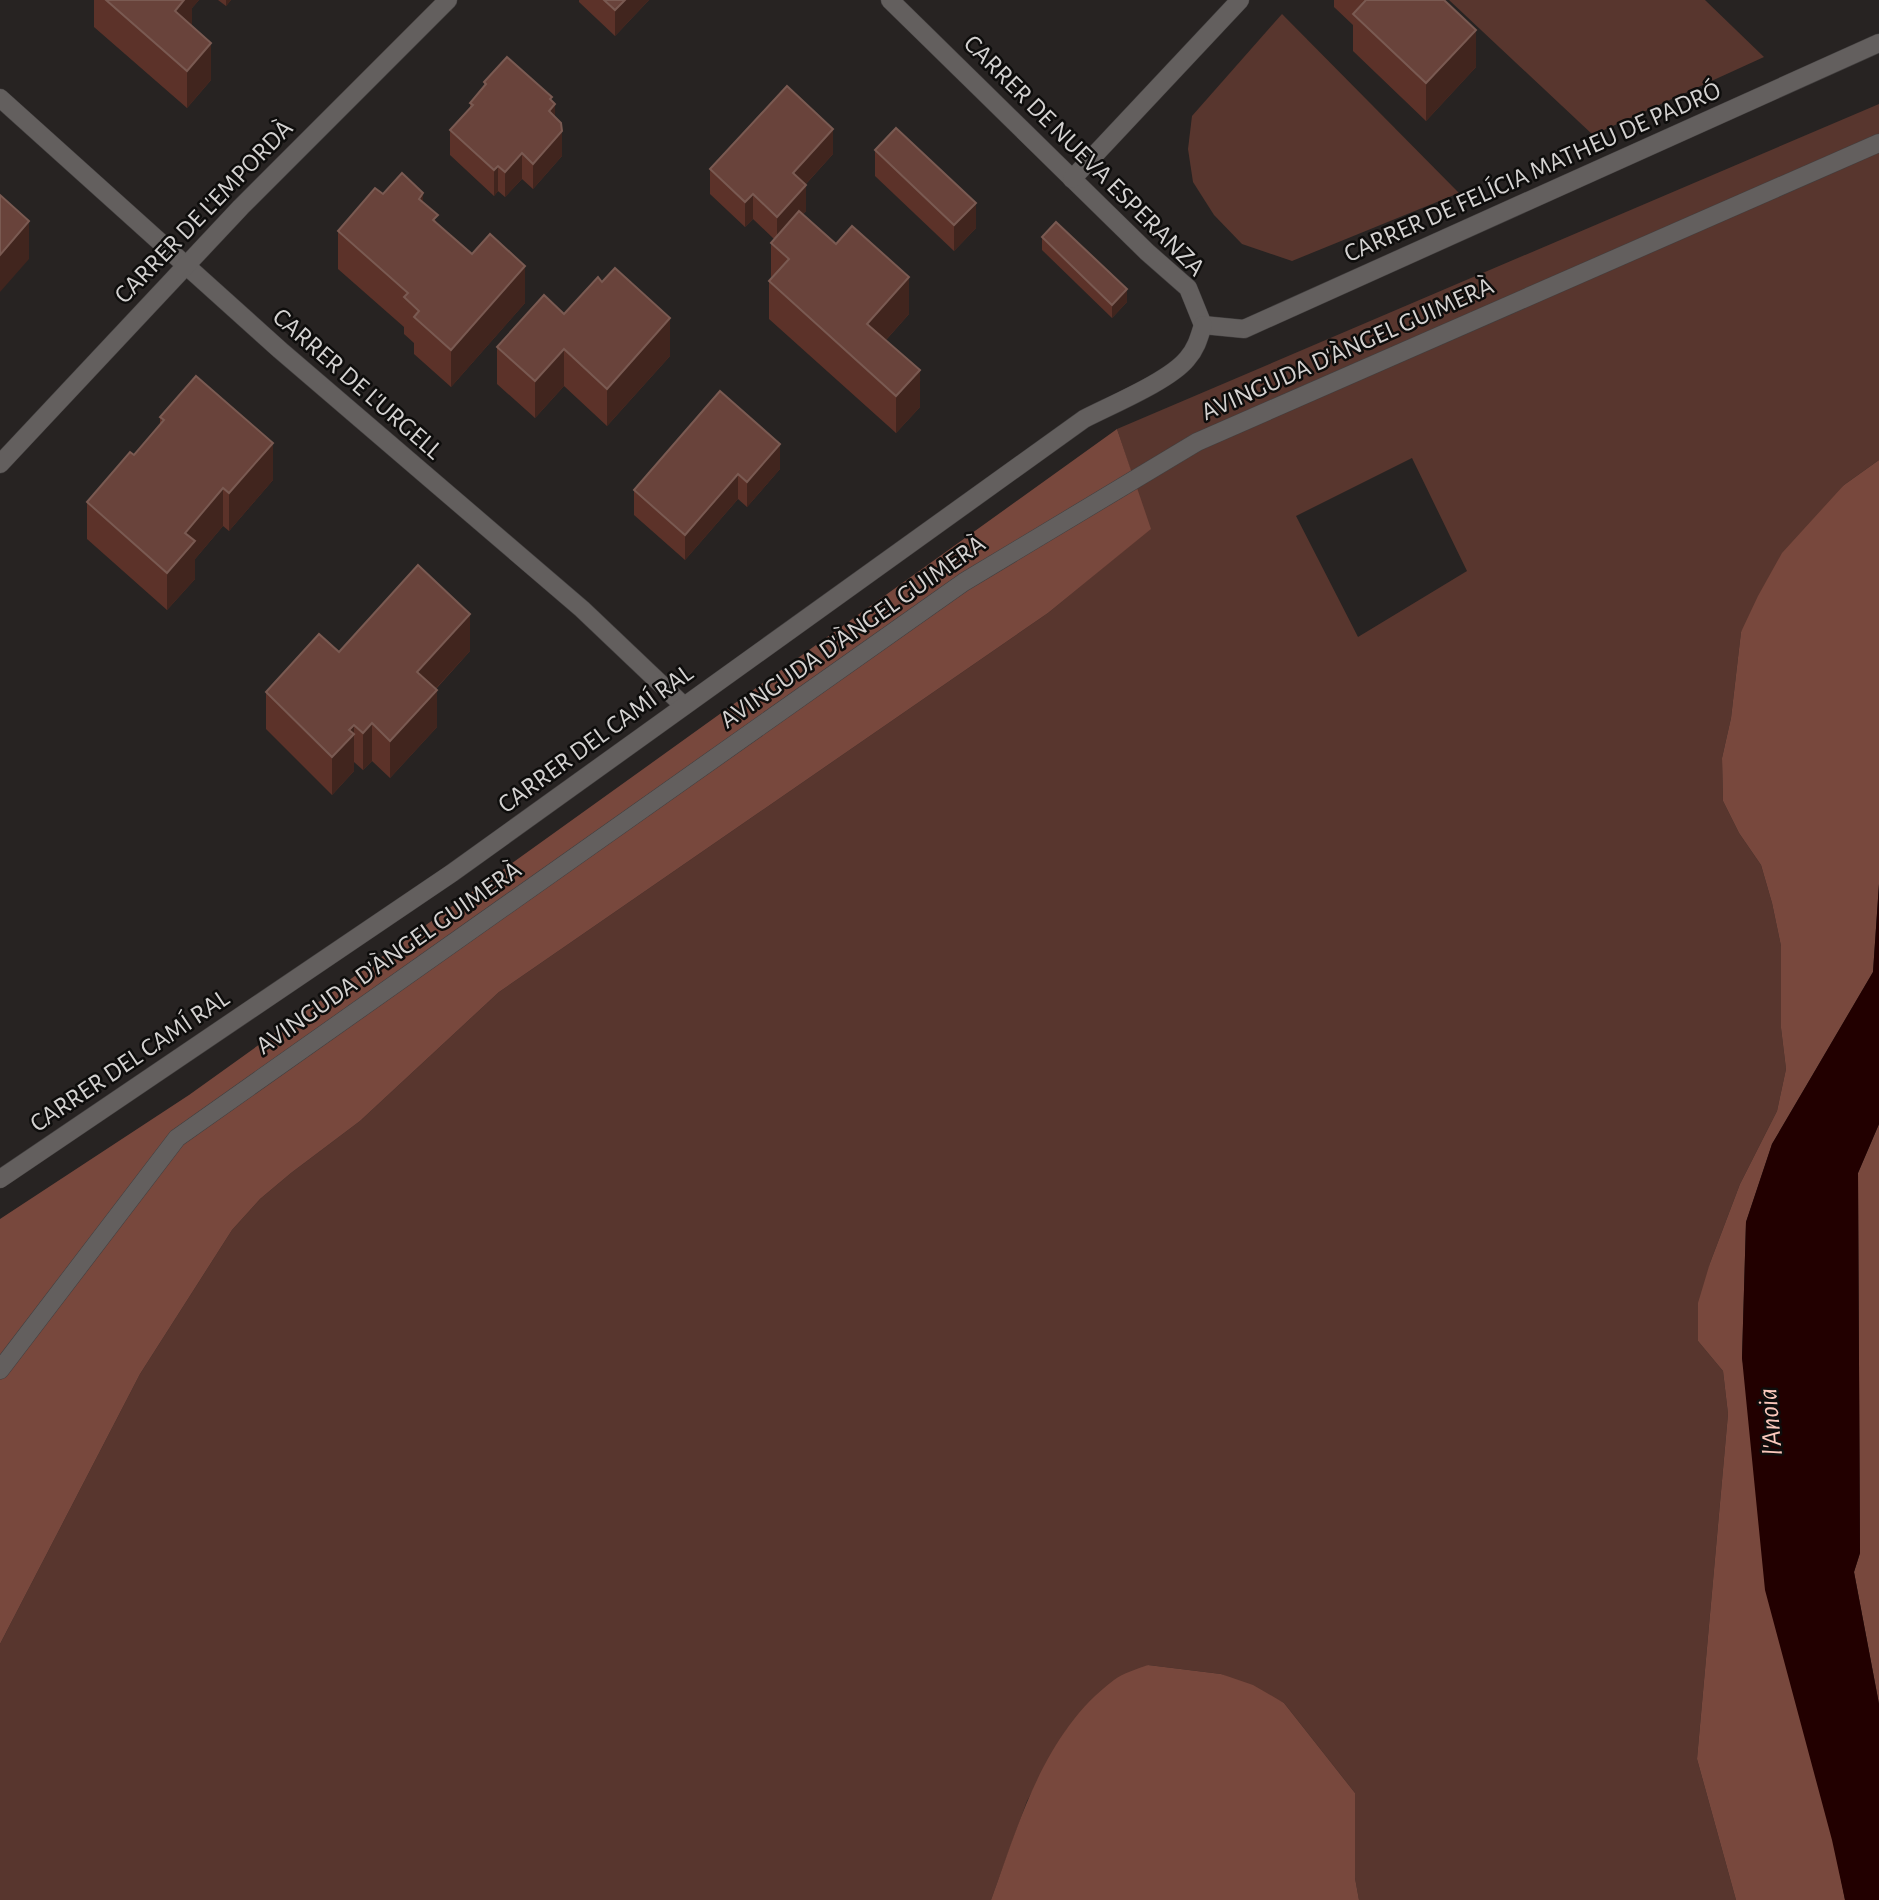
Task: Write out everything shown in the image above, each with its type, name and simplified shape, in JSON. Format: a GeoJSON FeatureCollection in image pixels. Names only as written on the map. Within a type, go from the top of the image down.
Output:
{"type":"FeatureCollection","features":[{"type":"Feature","properties":{"kind":"street","name":"CARRER DE L'EMPORDÀ"},"geometry":{"type":"LineString","coordinates":[[0,464],[241,207],[448,0]]}},
{"type":"Feature","properties":{"kind":"street","name":"CARRER DE NUEVA ESPERANZA"},"geometry":{"type":"LineString","coordinates":[[890,0],[1147,252],[1188,288],[1203,325]]}},
{"type":"Feature","properties":{"kind":"street"},"geometry":{"type":"LineString","coordinates":[[1072,179],[1240,0]]}},
{"type":"Feature","properties":{"kind":"street","name":"CARRER DE FELÍCIA MATHEU DE PADRÓ"},"geometry":{"type":"LineString","coordinates":[[1203,325],[1244,329],[1879,43]]}},
{"type":"Feature","properties":{"kind":"street","name":"CARRER DE L'URGELL"},"geometry":{"type":"LineString","coordinates":[[0,98],[185,266],[582,609],[684,706]]}},
{"type":"Feature","properties":{"kind":"street","name":"AVINGUDA D'ÀNGEL GUIMERÀ"},"geometry":{"type":"LineString","coordinates":[[0,1370],[177,1138],[964,582],[1197,442],[1879,144]]}},
{"type":"Feature","properties":{"kind":"street","name":"CARRER DEL CAMÍ RAL"},"geometry":{"type":"LineString","coordinates":[[0,1179],[452,873],[1084,419],[1150,386],[1186,361],[1198,343],[1203,325]]}},
{"type":"Feature","properties":{"kind":"shaded area"},"geometry":{"type":"Polygon","coordinates":[[[1449,0],[1705,0],[1764,57],[1593,135],[1449,0]]]}},
{"type":"Feature","properties":{"kind":"shaded area"},"geometry":{"type":"Polygon","coordinates":[[[1282,14],[1459,193],[1292,261],[1242,244],[1214,215],[1193,182],[1188,149],[1192,116],[1282,14]]]}},
{"type":"Feature","properties":{"kind":"shaded area"},"geometry":{"type":"Polygon","coordinates":[[[1879,104],[1879,460],[1844,485],[1741,632],[1731,718],[1722,758],[1723,801],[1739,833],[1761,865],[1781,946],[1781,1028],[1786,1069],[1777,1111],[1740,1184],[1710,1263],[1698,1341],[1723,1371],[1728,1414],[1697,1759],[1736,1900],[1359,1900],[1355,1878],[1355,1793],[1284,1703],[1221,1674],[1148,1665],[1067,1729],[1027,1801],[991,1900],[0,1900],[0,1644],[140,1374],[232,1230],[260,1199],[360,1121],[499,992],[1048,613],[1150,529],[1117,429],[1879,104]],[[1412,458],[1296,516],[1358,637],[1467,571],[1412,458]]]}},
{"type":"Feature","properties":{"kind":"shaded area"},"geometry":{"type":"Polygon","coordinates":[[[1117,429],[1151,529],[1048,613],[499,992],[360,1121],[260,1199],[232,1230],[140,1374],[0,1644],[0,1219],[189,1095],[1117,429]]]}},
{"type":"Feature","properties":{"kind":"shaded area"},"geometry":{"type":"Polygon","coordinates":[[[1879,460],[1879,884],[1873,972],[1772,1144],[1746,1222],[1742,1358],[1845,1900],[1736,1900],[1697,1759],[1728,1414],[1723,1371],[1698,1341],[1698,1303],[1740,1184],[1777,1111],[1786,1069],[1781,1028],[1781,946],[1761,865],[1739,833],[1723,801],[1722,758],[1731,718],[1741,632],[1758,596],[1782,553],[1844,485],[1879,460]]]}},
{"type":"Feature","properties":{"kind":"shaded area"},"geometry":{"type":"Polygon","coordinates":[[[1879,1124],[1879,1704],[1854,1572],[1860,1553],[1858,1173],[1879,1124]]]}},
{"type":"Feature","properties":{"kind":"shaded area"},"geometry":{"type":"Polygon","coordinates":[[[1148,1665],[1221,1674],[1253,1685],[1284,1703],[1355,1793],[1355,1878],[1359,1900],[991,1900],[1024,1810],[1052,1752],[1069,1725],[1090,1701],[1114,1680],[1148,1665]]]}},
{"type":"Feature","properties":{"kind":"water","name":"l'Anoia"},"geometry":{"type":"Polygon","coordinates":[[[1879,884],[1879,1124],[1858,1173],[1860,1553],[1854,1572],[1879,1704],[1879,1900],[1845,1900],[1832,1840],[1765,1590],[1742,1358],[1746,1222],[1772,1144],[1873,972],[1879,884]]]}},
{"type":"Feature","properties":{"kind":"building"},"geometry":{"type":"Polygon","coordinates":[[[106,0],[184,0],[175,11],[211,43],[187,71],[106,0]]]}},
{"type":"Feature","properties":{"kind":"building"},"geometry":{"type":"Polygon","coordinates":[[[604,0],[625,0],[615,10],[604,0]]]}},
{"type":"Feature","properties":{"kind":"building"},"geometry":{"type":"Polygon","coordinates":[[[1366,0],[1444,0],[1476,30],[1426,83],[1353,14],[1366,0]]]}},
{"type":"Feature","properties":{"kind":"building"},"geometry":{"type":"Polygon","coordinates":[[[507,57],[552,97],[550,99],[555,104],[549,111],[561,123],[562,131],[533,164],[522,153],[505,172],[498,166],[494,170],[450,130],[473,105],[470,103],[486,84],[484,82],[507,57]]]}},
{"type":"Feature","properties":{"kind":"building"},"geometry":{"type":"Polygon","coordinates":[[[787,86],[833,129],[793,173],[806,185],[777,217],[753,194],[745,202],[710,169],[787,86]]]}},
{"type":"Feature","properties":{"kind":"building"},"geometry":{"type":"Polygon","coordinates":[[[896,128],[976,203],[954,225],[875,150],[896,128]]]}},
{"type":"Feature","properties":{"kind":"building"},"geometry":{"type":"Polygon","coordinates":[[[402,173],[423,193],[419,199],[438,215],[433,220],[472,254],[490,234],[525,266],[451,350],[414,317],[419,311],[404,297],[408,293],[338,231],[375,188],[383,194],[402,173]]]}},
{"type":"Feature","properties":{"kind":"building"},"geometry":{"type":"Polygon","coordinates":[[[0,195],[29,221],[0,255],[0,195]]]}},
{"type":"Feature","properties":{"kind":"building"},"geometry":{"type":"Polygon","coordinates":[[[799,211],[836,244],[852,226],[909,277],[867,324],[920,370],[896,396],[769,281],[789,259],[771,243],[799,211]]]}},
{"type":"Feature","properties":{"kind":"building"},"geometry":{"type":"Polygon","coordinates":[[[1056,222],[1127,289],[1112,305],[1042,237],[1056,222]]]}},
{"type":"Feature","properties":{"kind":"building"},"geometry":{"type":"Polygon","coordinates":[[[615,268],[670,318],[607,389],[564,349],[535,381],[497,347],[544,295],[564,314],[598,277],[602,282],[615,268]]]}},
{"type":"Feature","properties":{"kind":"building"},"geometry":{"type":"Polygon","coordinates":[[[196,376],[273,443],[229,493],[223,488],[185,533],[195,541],[167,573],[87,502],[130,452],[134,455],[164,420],[160,417],[196,376]]]}},
{"type":"Feature","properties":{"kind":"building"},"geometry":{"type":"Polygon","coordinates":[[[720,391],[780,444],[747,482],[738,474],[685,535],[634,490],[720,391]]]}},
{"type":"Feature","properties":{"kind":"building"},"geometry":{"type":"Polygon","coordinates":[[[418,565],[470,614],[417,672],[437,690],[390,741],[372,723],[363,733],[354,725],[349,730],[354,734],[332,757],[266,692],[319,634],[339,652],[418,565]]]}}]}
